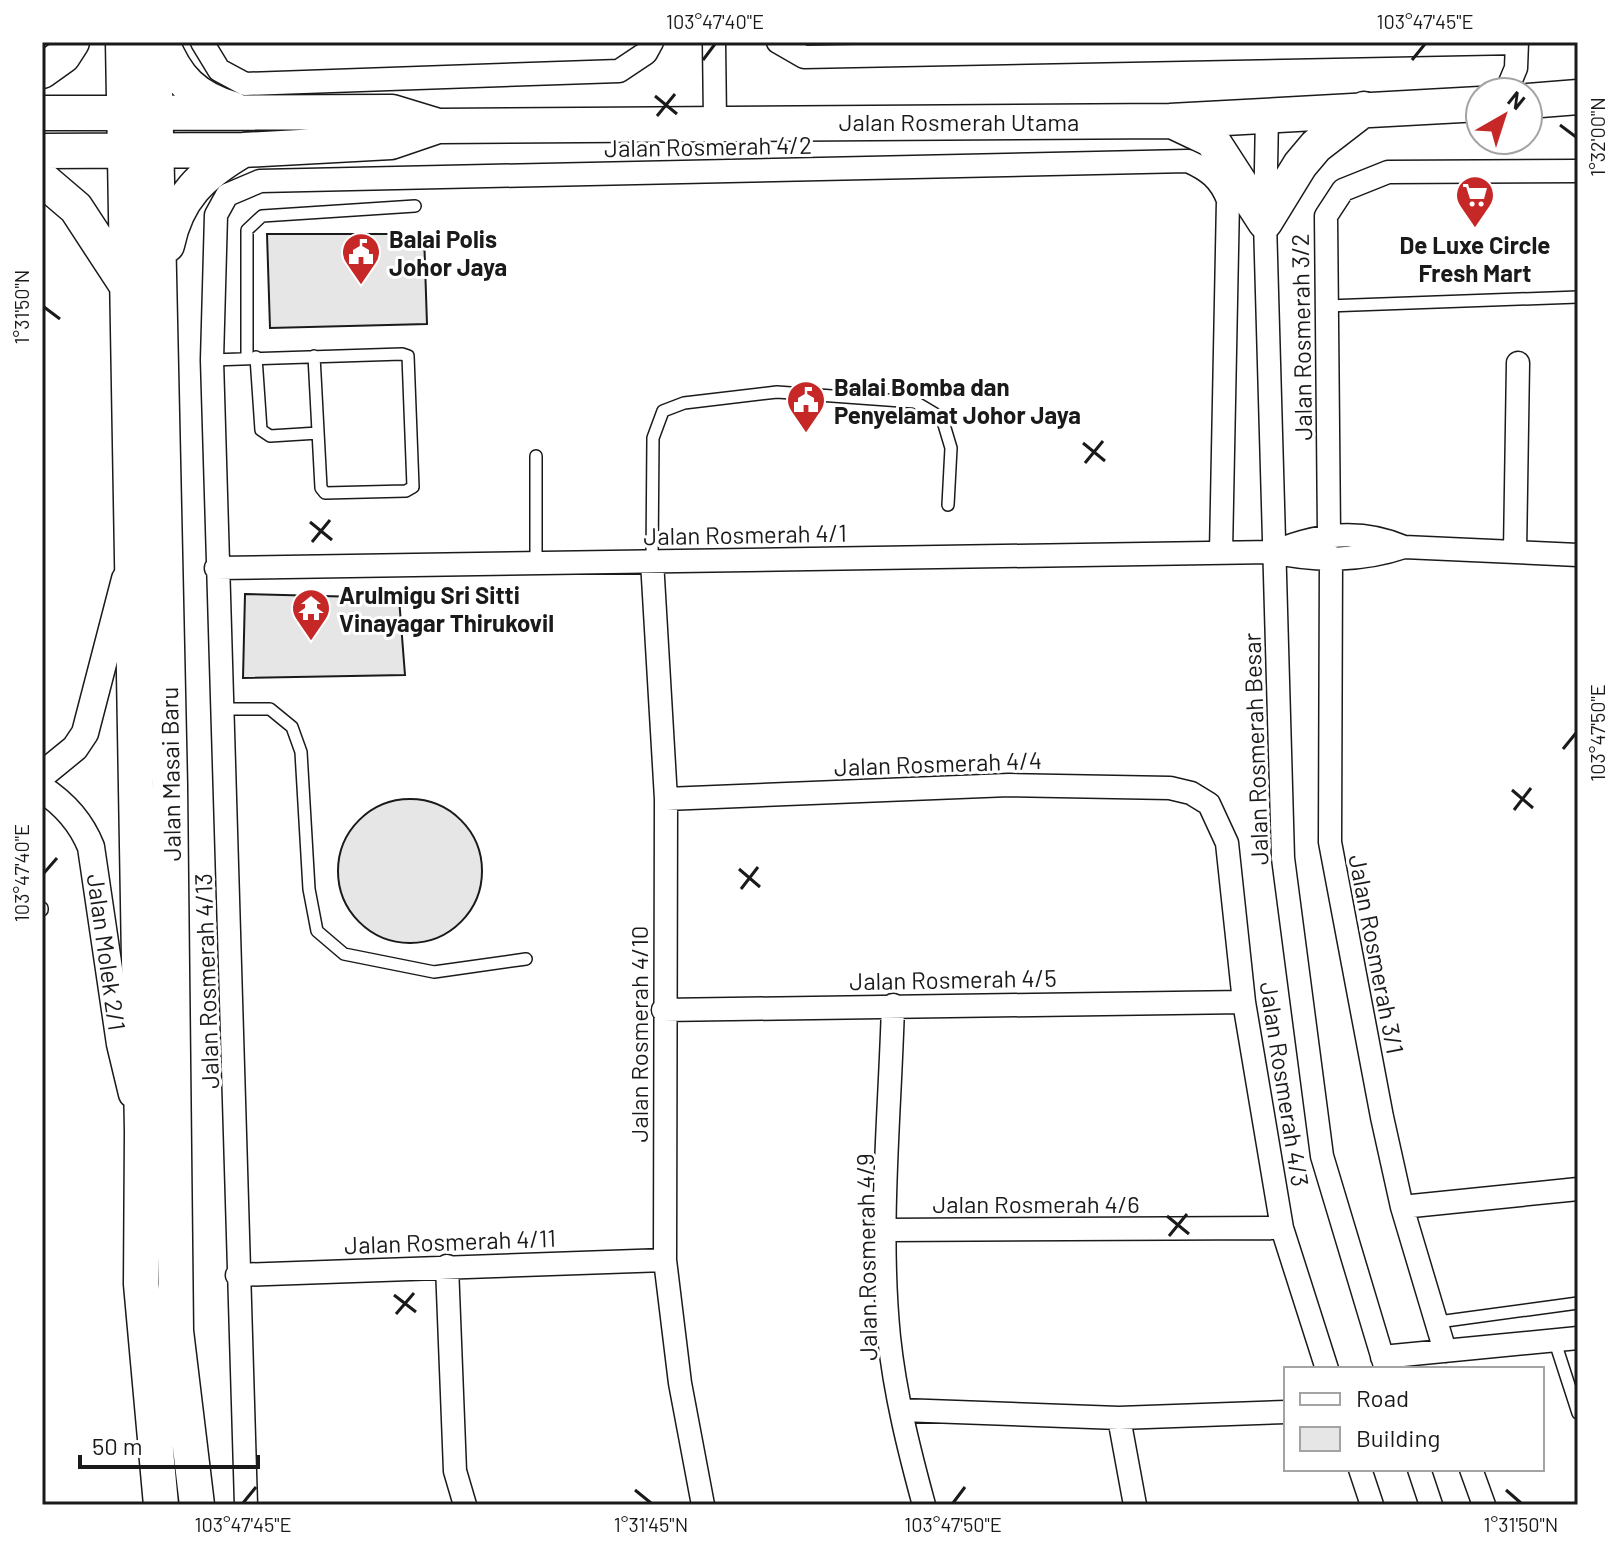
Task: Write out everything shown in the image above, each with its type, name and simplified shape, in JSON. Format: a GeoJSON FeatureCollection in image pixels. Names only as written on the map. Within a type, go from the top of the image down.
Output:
{"type":"FeatureCollection","features":[{"type":"Feature","properties":{"kind":"main road"},"geometry":{"type":"LineString","coordinates":[[42,71],[63,56],[72,42]]}},
{"type":"Feature","properties":{"kind":"main road","name":"Jalan Masai Baru"},"geometry":{"type":"LineString","coordinates":[[123,42],[124,115],[142,150],[161,275],[176,1331],[197,1505]]}},
{"type":"Feature","properties":{"kind":"main road","name":"Jalan Masai Baru"},"geometry":{"type":"LineString","coordinates":[[154,42],[158,115],[142,150],[127,286],[142,1132],[141,1284],[161,1505]]}},
{"type":"Feature","properties":{"kind":"main road"},"geometry":{"type":"LineString","coordinates":[[162,42],[170,63],[184,85],[213,103],[245,113]]}},
{"type":"Feature","properties":{"kind":"main road"},"geometry":{"type":"LineString","coordinates":[[1544,100],[1578,97]]}},
{"type":"Feature","properties":{"kind":"main road","name":"Jalan Rosmerah Utama"},"geometry":{"type":"LineString","coordinates":[[42,151],[243,150],[391,142],[438,126],[715,121],[1170,121],[1464,105]]}},
{"type":"Feature","properties":{"kind":"main road"},"geometry":{"type":"LineString","coordinates":[[1170,121],[1212,140],[1265,222],[1300,165],[1316,146],[1364,109]]}},
{"type":"Feature","properties":{"kind":"main road","name":"Jalan Rosmerah Utama"},"geometry":{"type":"LineString","coordinates":[[42,113],[392,112],[438,126]]}},
{"type":"Feature","properties":{"kind":"main road"},"geometry":{"type":"LineString","coordinates":[[161,275],[170,230],[186,195],[212,168],[243,150]]}},
{"type":"Feature","properties":{"kind":"main road"},"geometry":{"type":"LineString","coordinates":[[42,179],[76,208],[127,286]]}},
{"type":"Feature","properties":{"kind":"street"},"geometry":{"type":"LineString","coordinates":[[202,42],[219,70],[245,84],[619,71],[646,53],[652,42]]}},
{"type":"Feature","properties":{"kind":"street"},"geometry":{"type":"LineString","coordinates":[[714,42],[715,121]]}},
{"type":"Feature","properties":{"kind":"street"},"geometry":{"type":"LineString","coordinates":[[778,42],[804,57],[1517,42],[1513,76]]}},
{"type":"Feature","properties":{"kind":"street","name":"Jalan Rosmerah Besar"},"geometry":{"type":"LineString","coordinates":[[1267,115],[1265,222],[1283,858],[1322,1156],[1384,1363]]}},
{"type":"Feature","properties":{"kind":"street","name":"Jalan Rosmerah 4/2"},"geometry":{"type":"LineString","coordinates":[[216,215],[227,195],[260,181],[1188,161],[1206,169],[1223,186],[1228,200],[1221,552]]}},
{"type":"Feature","properties":{"kind":"street","name":"Jalan Rosmerah 3/2"},"geometry":{"type":"LineString","coordinates":[[1330,546],[1326,216],[1343,190],[1388,172],[1578,171]]}},
{"type":"Feature","properties":{"kind":"street","name":"Jalan Rosmerah 4/13"},"geometry":{"type":"LineString","coordinates":[[216,215],[212,360],[216,568],[238,1152],[237,1275],[246,1505]]}},
{"type":"Feature","properties":{"kind":"street"},"geometry":{"type":"LineString","coordinates":[[1515,552],[1518,363]]}},
{"type":"Feature","properties":{"kind":"street"},"geometry":{"type":"LineString","coordinates":[[1274,552],[1302,540],[1330,546],[1378,535],[1404,547],[1578,555]]}},
{"type":"Feature","properties":{"kind":"street","name":"Jalan Rosmerah 3/1"},"geometry":{"type":"LineString","coordinates":[[1330,546],[1330,842],[1402,1207],[1438,1322],[1438,1358]]}},
{"type":"Feature","properties":{"kind":"street"},"geometry":{"type":"LineString","coordinates":[[42,775],[75,748],[85,733],[133,549]]}},
{"type":"Feature","properties":{"kind":"street","name":"Jalan Rosmerah 4/1"},"geometry":{"type":"LineString","coordinates":[[216,568],[1274,552]]}},
{"type":"Feature","properties":{"kind":"street","name":"Jalan Rosmerah 4/10"},"geometry":{"type":"LineString","coordinates":[[652,561],[666,799],[663,1010],[665,1260],[680,1383],[703,1505]]}},
{"type":"Feature","properties":{"kind":"street","name":"Jalan Rosmerah 4/4"},"geometry":{"type":"LineString","coordinates":[[666,799],[1009,785],[1170,788],[1191,793],[1209,804]]}},
{"type":"Feature","properties":{"kind":"street","name":"Jalan Molek 2/1"},"geometry":{"type":"LineString","coordinates":[[42,789],[56,798],[82,826],[91,847],[120,1044],[142,1132]]}},
{"type":"Feature","properties":{"kind":"street","name":"Jalan Rosmerah 4/3"},"geometry":{"type":"LineString","coordinates":[[1209,804],[1227,843],[1244,1002],[1282,1228],[1326,1367]]}},
{"type":"Feature","properties":{"kind":"street","name":"Jalan Rosmerah 4/5"},"geometry":{"type":"LineString","coordinates":[[663,1010],[1244,1002]]}},
{"type":"Feature","properties":{"kind":"street","name":"Jalan Rosmerah 4/9"},"geometry":{"type":"LineString","coordinates":[[893,1005],[886,1230],[889,1336],[901,1410],[924,1505]]}},
{"type":"Feature","properties":{"kind":"street"},"geometry":{"type":"LineString","coordinates":[[1402,1207],[1578,1189]]}},
{"type":"Feature","properties":{"kind":"street","name":"Jalan Rosmerah 4/6"},"geometry":{"type":"LineString","coordinates":[[886,1230],[1282,1228]]}},
{"type":"Feature","properties":{"kind":"street","name":"Jalan Rosmerah 4/11"},"geometry":{"type":"LineString","coordinates":[[237,1275],[665,1260]]}},
{"type":"Feature","properties":{"kind":"street"},"geometry":{"type":"LineString","coordinates":[[447,1266],[455,1471],[465,1505]]}},
{"type":"Feature","properties":{"kind":"street"},"geometry":{"type":"LineString","coordinates":[[1384,1363],[1578,1338]]}},
{"type":"Feature","properties":{"kind":"street"},"geometry":{"type":"LineString","coordinates":[[901,1410],[1119,1418],[1284,1412]]}},
{"type":"Feature","properties":{"kind":"street"},"geometry":{"type":"LineString","coordinates":[[1119,1418],[1135,1505]]}},
{"type":"Feature","properties":{"kind":"street"},"geometry":{"type":"LineString","coordinates":[[1361,1471],[1372,1505]]}},
{"type":"Feature","properties":{"kind":"street"},"geometry":{"type":"LineString","coordinates":[[1420,1471],[1431,1505]]}},
{"type":"Feature","properties":{"kind":"street"},"geometry":{"type":"LineString","coordinates":[[1472,1471],[1484,1505]]}},
{"type":"Feature","properties":{"kind":"lane"},"geometry":{"type":"LineString","coordinates":[[318,433],[270,436],[261,430],[252,357],[247,230],[252,222],[262,216],[415,206]]}},
{"type":"Feature","properties":{"kind":"lane"},"geometry":{"type":"LineString","coordinates":[[1327,306],[1578,297]]}},
{"type":"Feature","properties":{"kind":"lane"},"geometry":{"type":"LineString","coordinates":[[212,360],[252,357],[314,356],[408,356],[413,487],[406,491],[325,493],[321,488],[314,356]]}},
{"type":"Feature","properties":{"kind":"lane"},"geometry":{"type":"LineString","coordinates":[[652,561],[653,438],[663,411],[684,403],[777,392],[915,402],[942,418],[951,448],[948,505]]}},
{"type":"Feature","properties":{"kind":"lane"},"geometry":{"type":"LineString","coordinates":[[536,456],[536,563]]}},
{"type":"Feature","properties":{"kind":"lane"},"geometry":{"type":"LineString","coordinates":[[222,709],[270,709],[292,727],[301,752],[309,889],[317,931],[344,954],[434,972],[526,959]]}},
{"type":"Feature","properties":{"kind":"lane"},"geometry":{"type":"LineString","coordinates":[[1438,1322],[1578,1303]]}},
{"type":"Feature","properties":{"kind":"lane"},"geometry":{"type":"LineString","coordinates":[[1555,1342],[1578,1413]]}},
{"type":"Feature","properties":{"kind":"building"},"geometry":{"type":"Polygon","coordinates":[[[267,234],[424,234],[427,324],[270,328],[267,234]]]}},
{"type":"Feature","properties":{"kind":"building"},"geometry":{"type":"Polygon","coordinates":[[[245,594],[399,598],[405,675],[243,678],[245,594]]]}},
{"type":"Feature","properties":{"kind":"building"},"geometry":{"type":"Polygon","coordinates":[[[410,799],[437,805],[461,820],[476,844],[482,871],[476,898],[461,922],[437,937],[410,943],[383,937],[359,922],[344,898],[338,871],[344,844],[359,820],[383,805],[410,799]]]}},
{"type":"Feature","properties":{"kind":"place","name":"De Luxe Circle Fresh Mart"},"geometry":{"type":"Point","coordinates":[1475,229]}},
{"type":"Feature","properties":{"kind":"place","name":"Balai Polis Johor Jaya"},"geometry":{"type":"Point","coordinates":[361,286]}},
{"type":"Feature","properties":{"kind":"place","name":"Balai Bomba dan Penyelamat Johor Jaya"},"geometry":{"type":"Point","coordinates":[806,434]}},
{"type":"Feature","properties":{"kind":"place","name":"Arulmigu Sri Sitti Vinayagar Thirukovil"},"geometry":{"type":"Point","coordinates":[311,642]}}]}
